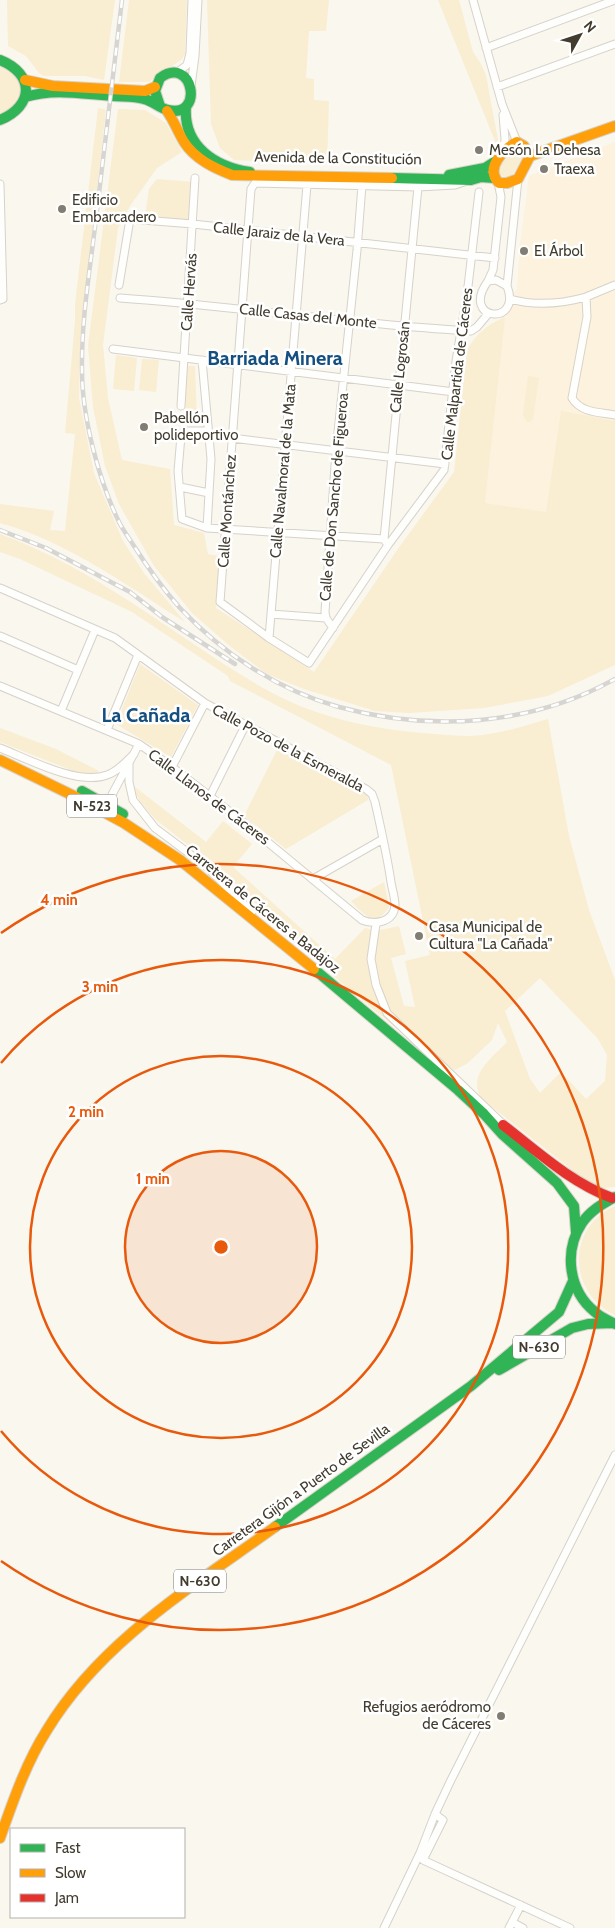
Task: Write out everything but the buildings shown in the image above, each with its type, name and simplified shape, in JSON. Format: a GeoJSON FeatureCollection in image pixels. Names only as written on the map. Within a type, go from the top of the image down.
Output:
{"type":"FeatureCollection","features":[{"type":"Feature","properties":{"kind":"main road"},"geometry":{"type":"LineString","coordinates":[[0,60],[18,69],[25,80],[27,89],[24,102],[17,112],[0,120]]}},
{"type":"Feature","properties":{"kind":"main road"},"geometry":{"type":"LineString","coordinates":[[25,80],[53,86],[145,91],[155,87],[162,77],[175,74],[187,79],[191,86],[191,100],[186,107],[174,112],[143,98],[53,92],[42,92],[25,97]]}},
{"type":"Feature","properties":{"kind":"main road"},"geometry":{"type":"LineString","coordinates":[[155,87],[155,99],[164,109]]}},
{"type":"Feature","properties":{"kind":"main road","name":"Avenida de la Constitución"},"geometry":{"type":"LineString","coordinates":[[186,107],[184,116],[190,136],[203,152],[217,162],[246,172],[450,175],[485,168],[496,161]]}},
{"type":"Feature","properties":{"kind":"main road","name":"Avenida de la Constitución"},"geometry":{"type":"LineString","coordinates":[[164,109],[176,122],[185,142],[199,157],[216,169],[232,175],[471,180],[481,177],[496,180]]}},
{"type":"Feature","properties":{"kind":"main road"},"geometry":{"type":"LineString","coordinates":[[530,156],[524,146],[517,142],[504,148],[496,161],[493,171],[496,180],[505,184],[518,179],[530,156],[615,126]]}},
{"type":"Feature","properties":{"kind":"main road","name":"Carretera de Cáceres a Badajoz"},"geometry":{"type":"LineString","coordinates":[[0,753],[43,771],[107,804],[171,846],[228,890],[252,912]]}},
{"type":"Feature","properties":{"kind":"main road","name":"Carretera de Cáceres a Badajoz"},"geometry":{"type":"LineString","coordinates":[[0,759],[124,823],[180,860],[316,970],[484,1114]]}},
{"type":"Feature","properties":{"kind":"main road","name":"N-523"},"geometry":{"type":"LineString","coordinates":[[252,912],[316,970]]}},
{"type":"Feature","properties":{"kind":"main road"},"geometry":{"type":"LineString","coordinates":[[484,1114],[505,1126],[571,1178],[591,1190],[614,1197]]}},
{"type":"Feature","properties":{"kind":"main road"},"geometry":{"type":"LineString","coordinates":[[484,1114],[502,1134],[557,1183],[570,1199],[575,1213],[576,1232]]}},
{"type":"Feature","properties":{"kind":"main road","name":"N-630"},"geometry":{"type":"LineString","coordinates":[[613,1324],[599,1316],[579,1294],[573,1281],[570,1260],[571,1246],[576,1232],[589,1213],[600,1204],[614,1197]]}},
{"type":"Feature","properties":{"kind":"main road","name":"Carretera Gijón a Puerto de Sevilla"},"geometry":{"type":"LineString","coordinates":[[0,1838],[29,1764],[54,1718],[79,1684],[114,1648],[153,1615],[470,1386],[559,1312],[573,1281]]}},
{"type":"Feature","properties":{"kind":"main road","name":"Carretera Gijón a Puerto de Sevilla"},"geometry":{"type":"LineString","coordinates":[[470,1386],[572,1328],[588,1324],[613,1324]]}},
{"type":"Feature","properties":{"kind":"street"},"geometry":{"type":"LineString","coordinates":[[175,74],[187,64],[190,53],[192,0]]}},
{"type":"Feature","properties":{"kind":"street"},"geometry":{"type":"LineString","coordinates":[[191,86],[195,56],[198,0]]}},
{"type":"Feature","properties":{"kind":"street"},"geometry":{"type":"LineString","coordinates":[[473,0],[502,104],[517,142]]}},
{"type":"Feature","properties":{"kind":"street"},"geometry":{"type":"LineString","coordinates":[[486,48],[615,0]]}},
{"type":"Feature","properties":{"kind":"street"},"geometry":{"type":"LineString","coordinates":[[497,87],[615,44]]}},
{"type":"Feature","properties":{"kind":"street"},"geometry":{"type":"LineString","coordinates":[[502,104],[504,148]]}},
{"type":"Feature","properties":{"kind":"street","name":"Calle Hervás"},"geometry":{"type":"LineString","coordinates":[[181,406],[195,178]]}},
{"type":"Feature","properties":{"kind":"street"},"geometry":{"type":"LineString","coordinates":[[506,286],[496,280],[488,281],[483,288],[481,298],[483,308],[488,314],[499,314],[506,307],[510,299],[506,286],[518,179]]}},
{"type":"Feature","properties":{"kind":"street","name":"Avenida de la Constitución"},"geometry":{"type":"LineString","coordinates":[[255,183],[418,187],[455,185],[471,180]]}},
{"type":"Feature","properties":{"kind":"street","name":"Calle Malpartida de Cáceres"},"geometry":{"type":"LineString","coordinates":[[488,281],[493,270],[501,196],[496,180]]}},
{"type":"Feature","properties":{"kind":"street","name":"Calle Montánchez"},"geometry":{"type":"LineString","coordinates":[[255,183],[251,189],[247,231],[220,602],[269,638]]}},
{"type":"Feature","properties":{"kind":"street"},"geometry":{"type":"LineString","coordinates":[[0,184],[1,299]]}},
{"type":"Feature","properties":{"kind":"street","name":"Calle Navalmoral de la Mata"},"geometry":{"type":"LineString","coordinates":[[269,638],[307,185]]}},
{"type":"Feature","properties":{"kind":"street","name":"Calle de Don Sancho de Figueroa"},"geometry":{"type":"LineString","coordinates":[[333,628],[326,618],[330,536],[336,451],[362,186]]}},
{"type":"Feature","properties":{"kind":"street","name":"Calle Logrosán"},"geometry":{"type":"LineString","coordinates":[[386,542],[391,458],[418,187]]}},
{"type":"Feature","properties":{"kind":"street","name":"Calle Malpartida de Cáceres"},"geometry":{"type":"LineString","coordinates":[[269,638],[309,663],[386,542],[444,470],[479,192]]}},
{"type":"Feature","properties":{"kind":"street","name":"Calle Jaraiz de la Vera"},"geometry":{"type":"LineString","coordinates":[[119,285],[130,219],[193,224],[472,254],[494,258]]}},
{"type":"Feature","properties":{"kind":"street"},"geometry":{"type":"LineString","coordinates":[[510,299],[520,302],[554,304],[586,297],[615,285]]}},
{"type":"Feature","properties":{"kind":"street"},"geometry":{"type":"LineString","coordinates":[[586,297],[587,317],[572,398],[582,409],[615,415]]}},
{"type":"Feature","properties":{"kind":"street","name":"Calle Casas del Monte"},"geometry":{"type":"LineString","coordinates":[[120,298],[471,331],[488,314]]}},
{"type":"Feature","properties":{"kind":"street"},"geometry":{"type":"LineString","coordinates":[[113,349],[454,392]]}},
{"type":"Feature","properties":{"kind":"street"},"geometry":{"type":"LineString","coordinates":[[202,360],[211,460],[207,528]]}},
{"type":"Feature","properties":{"kind":"street"},"geometry":{"type":"LineString","coordinates":[[208,431],[186,431],[181,436],[178,471],[182,519],[207,528],[330,536],[386,542]]}},
{"type":"Feature","properties":{"kind":"street"},"geometry":{"type":"LineString","coordinates":[[232,438],[445,464]]}},
{"type":"Feature","properties":{"kind":"street"},"geometry":{"type":"LineString","coordinates":[[180,487],[209,493]]}},
{"type":"Feature","properties":{"kind":"street","name":"Calle Pozo de la Esmeralda"},"geometry":{"type":"LineString","coordinates":[[0,588],[115,638],[205,703],[366,789],[372,794],[383,839],[395,906],[388,918],[376,924]]}},
{"type":"Feature","properties":{"kind":"street"},"geometry":{"type":"LineString","coordinates":[[271,614],[326,618]]}},
{"type":"Feature","properties":{"kind":"street"},"geometry":{"type":"LineString","coordinates":[[61,711],[95,630]]}},
{"type":"Feature","properties":{"kind":"street"},"geometry":{"type":"LineString","coordinates":[[0,636],[78,670]]}},
{"type":"Feature","properties":{"kind":"street"},"geometry":{"type":"LineString","coordinates":[[107,730],[138,655]]}},
{"type":"Feature","properties":{"kind":"street","name":"Calle Llanos de Cáceres"},"geometry":{"type":"LineString","coordinates":[[0,686],[139,744],[210,796],[362,920],[376,924]]}},
{"type":"Feature","properties":{"kind":"street"},"geometry":{"type":"LineString","coordinates":[[172,767],[205,703]]}},
{"type":"Feature","properties":{"kind":"street"},"geometry":{"type":"LineString","coordinates":[[210,796],[246,724]]}},
{"type":"Feature","properties":{"kind":"street"},"geometry":{"type":"LineString","coordinates":[[139,744],[107,804],[109,810],[159,842],[180,860]]}},
{"type":"Feature","properties":{"kind":"street"},"geometry":{"type":"LineString","coordinates":[[0,748],[76,776],[97,778],[108,775],[122,766],[134,754]]}},
{"type":"Feature","properties":{"kind":"street"},"geometry":{"type":"LineString","coordinates":[[0,759],[51,779],[101,804],[107,804]]}},
{"type":"Feature","properties":{"kind":"street"},"geometry":{"type":"LineString","coordinates":[[129,764],[129,782],[133,800],[155,828],[206,866],[252,912]]}},
{"type":"Feature","properties":{"kind":"street"},"geometry":{"type":"LineString","coordinates":[[314,879],[383,839]]}},
{"type":"Feature","properties":{"kind":"street"},"geometry":{"type":"LineString","coordinates":[[376,924],[371,959],[376,985],[387,1013],[505,1126]]}},
{"type":"Feature","properties":{"kind":"street"},"geometry":{"type":"LineString","coordinates":[[384,1928],[420,1853],[434,1814],[615,1456]]}},
{"type":"Feature","properties":{"kind":"street"},"geometry":{"type":"LineString","coordinates":[[434,1814],[443,1820],[423,1860],[570,1928]]}},
{"type":"Feature","properties":{"kind":"street"},"geometry":{"type":"LineString","coordinates":[[521,1905],[510,1925],[523,1928]]}},
{"type":"Feature","properties":{"kind":"shaded area"},"geometry":{"type":"Polygon","coordinates":[[[7,0],[115,0],[104,80],[85,76],[44,76],[39,73],[26,56],[8,46],[7,0]]]}},
{"type":"Feature","properties":{"kind":"shaded area"},"geometry":{"type":"Polygon","coordinates":[[[129,0],[187,0],[185,54],[182,59],[149,82],[119,82],[129,0]]]}},
{"type":"Feature","properties":{"kind":"shaded area"},"geometry":{"type":"Polygon","coordinates":[[[207,0],[329,0],[326,31],[309,31],[306,78],[314,79],[314,100],[329,101],[327,163],[234,160],[220,148],[211,124],[207,0]]]}},
{"type":"Feature","properties":{"kind":"shaded area"},"geometry":{"type":"Polygon","coordinates":[[[438,0],[459,0],[473,52],[486,75],[498,140],[497,146],[438,0]]]}},
{"type":"Feature","properties":{"kind":"shaded area"},"geometry":{"type":"Polygon","coordinates":[[[0,67],[9,70],[16,76],[20,82],[21,90],[20,98],[16,104],[9,110],[0,113],[0,67]]]}},
{"type":"Feature","properties":{"kind":"shaded area"},"geometry":{"type":"Polygon","coordinates":[[[98,108],[106,110],[80,340],[79,398],[94,473],[123,541],[144,573],[185,622],[73,553],[25,531],[0,523],[0,504],[54,511],[50,530],[65,531],[75,434],[65,433],[75,304],[98,108]]]}},
{"type":"Feature","properties":{"kind":"shaded area"},"geometry":{"type":"Polygon","coordinates":[[[118,109],[145,110],[166,123],[182,152],[157,168],[130,206],[118,228],[103,345],[108,398],[122,460],[170,469],[174,525],[204,533],[208,554],[224,557],[216,608],[314,672],[400,546],[454,472],[467,350],[483,330],[505,317],[485,503],[546,512],[561,411],[615,421],[615,665],[548,696],[484,708],[409,713],[375,711],[304,689],[267,674],[231,647],[192,613],[154,566],[119,504],[105,466],[93,407],[88,346],[118,109]]]}},
{"type":"Feature","properties":{"kind":"shaded area"},"geometry":{"type":"Polygon","coordinates":[[[615,142],[615,421],[561,412],[546,512],[485,503],[506,307],[517,289],[520,244],[529,176],[615,142]]]}},
{"type":"Feature","properties":{"kind":"shaded area"},"geometry":{"type":"Polygon","coordinates":[[[511,149],[519,149],[524,155],[509,179],[503,178],[498,172],[500,165],[511,149]]]}},
{"type":"Feature","properties":{"kind":"shaded area"},"geometry":{"type":"Polygon","coordinates":[[[157,179],[194,182],[191,221],[145,216],[149,189],[157,179]]]}},
{"type":"Feature","properties":{"kind":"shaded area"},"geometry":{"type":"Polygon","coordinates":[[[116,355],[137,358],[134,391],[113,389],[116,355]]]}},
{"type":"Feature","properties":{"kind":"shaded area"},"geometry":{"type":"Polygon","coordinates":[[[142,359],[159,360],[156,392],[139,390],[142,359]]]}},
{"type":"Feature","properties":{"kind":"shaded area"},"geometry":{"type":"Polygon","coordinates":[[[187,366],[195,366],[197,421],[185,420],[187,366]]]}},
{"type":"Feature","properties":{"kind":"shaded area"},"geometry":{"type":"Polygon","coordinates":[[[528,376],[539,378],[533,419],[530,422],[527,422],[523,415],[528,376]]]}},
{"type":"Feature","properties":{"kind":"shaded area"},"geometry":{"type":"Polygon","coordinates":[[[0,534],[70,566],[135,605],[263,688],[282,698],[320,713],[380,728],[465,736],[500,732],[548,719],[569,836],[589,910],[615,980],[615,1187],[603,1188],[585,1180],[482,1099],[477,1083],[479,1075],[488,1061],[507,1042],[498,1023],[492,1040],[468,1063],[455,1070],[443,1067],[331,974],[224,873],[155,819],[140,801],[135,787],[206,842],[223,821],[252,844],[233,867],[335,959],[365,928],[376,931],[399,926],[406,954],[391,958],[404,1006],[415,1007],[405,961],[430,955],[391,765],[230,681],[228,676],[132,612],[20,559],[0,552],[0,534]],[[540,978],[505,1011],[530,1079],[540,1093],[561,1072],[586,1099],[605,1081],[607,1055],[598,1039],[540,978]]]}},
{"type":"Feature","properties":{"kind":"shaded area"},"geometry":{"type":"Polygon","coordinates":[[[140,664],[198,705],[171,757],[116,724],[140,664]]]}},
{"type":"Feature","properties":{"kind":"shaded area"},"geometry":{"type":"Polygon","coordinates":[[[0,728],[56,749],[99,771],[97,774],[76,772],[0,742],[0,728]]]}},
{"type":"Feature","properties":{"kind":"shaded area"},"geometry":{"type":"Polygon","coordinates":[[[278,748],[367,794],[368,800],[286,849],[244,816],[278,748]]]}},
{"type":"Feature","properties":{"kind":"shaded area"},"geometry":{"type":"Polygon","coordinates":[[[384,882],[389,907],[379,917],[370,918],[351,901],[384,882]]]}},
{"type":"Feature","properties":{"kind":"shaded area"},"geometry":{"type":"Polygon","coordinates":[[[615,1206],[615,1315],[599,1305],[588,1292],[581,1276],[579,1260],[581,1244],[588,1229],[599,1216],[615,1206]]]}},
{"type":"Feature","properties":{"kind":"railway"},"geometry":{"type":"LineString","coordinates":[[122,0],[85,311],[82,351],[83,389],[88,428],[105,488],[122,528],[156,578],[180,608],[197,625],[233,655],[253,668],[294,691],[316,700],[374,715],[409,720],[445,722],[515,715],[549,707],[583,695],[615,679]]}},
{"type":"Feature","properties":{"kind":"railway"},"geometry":{"type":"LineString","coordinates":[[0,530],[46,548],[130,592],[162,617],[235,664]]}},
{"type":"Feature","properties":{"kind":"traffic: fast"},"geometry":{"type":"LineString","coordinates":[[0,60],[20,73],[26,90],[24,99],[19,107],[0,120]]}},
{"type":"Feature","properties":{"kind":"traffic: fast"},"geometry":{"type":"LineString","coordinates":[[25,97],[58,92],[132,97],[147,100],[168,110],[180,110],[187,105],[190,98],[190,88],[187,80],[180,74],[171,73],[160,78],[155,91],[160,106]]}},
{"type":"Feature","properties":{"kind":"traffic: fast"},"geometry":{"type":"LineString","coordinates":[[186,107],[186,121],[190,133],[204,152],[214,160],[225,165],[250,172]]}},
{"type":"Feature","properties":{"kind":"traffic: fast"},"geometry":{"type":"LineString","coordinates":[[449,175],[485,168],[496,161]]}},
{"type":"Feature","properties":{"kind":"traffic: fast"},"geometry":{"type":"LineString","coordinates":[[392,178],[471,180],[481,177],[494,178]]}},
{"type":"Feature","properties":{"kind":"traffic: fast"},"geometry":{"type":"LineString","coordinates":[[82,791],[123,814]]}},
{"type":"Feature","properties":{"kind":"traffic: fast"},"geometry":{"type":"LineString","coordinates":[[314,969],[458,1090],[502,1134],[557,1183],[574,1206],[576,1232]]}},
{"type":"Feature","properties":{"kind":"traffic: fast"},"geometry":{"type":"LineString","coordinates":[[615,1197],[593,1211],[582,1223],[572,1246],[571,1258],[574,1282],[579,1293],[597,1314],[615,1324]]}},
{"type":"Feature","properties":{"kind":"traffic: fast"},"geometry":{"type":"LineString","coordinates":[[275,1527],[471,1386],[559,1312],[573,1281]]}},
{"type":"Feature","properties":{"kind":"traffic: fast"},"geometry":{"type":"LineString","coordinates":[[499,1370],[572,1328],[588,1324],[612,1323]]}},
{"type":"Feature","properties":{"kind":"traffic: slow"},"geometry":{"type":"LineString","coordinates":[[25,80],[53,86],[145,91],[155,87]]}},
{"type":"Feature","properties":{"kind":"traffic: slow"},"geometry":{"type":"LineString","coordinates":[[167,111],[188,148],[212,166],[232,175],[392,178]]}},
{"type":"Feature","properties":{"kind":"traffic: slow"},"geometry":{"type":"LineString","coordinates":[[530,156],[615,126]]}},
{"type":"Feature","properties":{"kind":"traffic: slow"},"geometry":{"type":"LineString","coordinates":[[517,142],[524,146],[530,156],[518,179],[507,183],[499,183],[494,171],[497,160],[517,142]]}},
{"type":"Feature","properties":{"kind":"traffic: slow"},"geometry":{"type":"LineString","coordinates":[[0,760],[124,823],[180,860],[314,969]]}},
{"type":"Feature","properties":{"kind":"traffic: slow"},"geometry":{"type":"LineString","coordinates":[[0,1838],[21,1782],[39,1743],[69,1698],[94,1669],[150,1617],[275,1527]]}},
{"type":"Feature","properties":{"kind":"traffic: jam"},"geometry":{"type":"LineString","coordinates":[[503,1125],[568,1175],[612,1198]]}},
{"type":"Feature","properties":{"kind":"place","name":"Mesón La Dehesa"},"geometry":{"type":"Point","coordinates":[479,150]}},
{"type":"Feature","properties":{"kind":"place","name":"Traexa"},"geometry":{"type":"Point","coordinates":[544,169]}},
{"type":"Feature","properties":{"kind":"place","name":"Edificio Embarcadero"},"geometry":{"type":"Point","coordinates":[62,209]}},
{"type":"Feature","properties":{"kind":"place","name":"El Árbol"},"geometry":{"type":"Point","coordinates":[524,251]}},
{"type":"Feature","properties":{"kind":"place","name":"Pabellón polideportivo"},"geometry":{"type":"Point","coordinates":[144,427]}},
{"type":"Feature","properties":{"kind":"place","name":"Casa Municipal de Cultura \"La Cañada\""},"geometry":{"type":"Point","coordinates":[419,936]}},
{"type":"Feature","properties":{"kind":"place","name":"Refugios aeródromo de Cáceres"},"geometry":{"type":"Point","coordinates":[501,1716]}},
{"type":"Feature","properties":{"kind":"district","name":"Barriada Minera"},"geometry":{"type":"Point","coordinates":[275,358]}},
{"type":"Feature","properties":{"kind":"district","name":"La Cañada"},"geometry":{"type":"Point","coordinates":[146,715]}}]}
